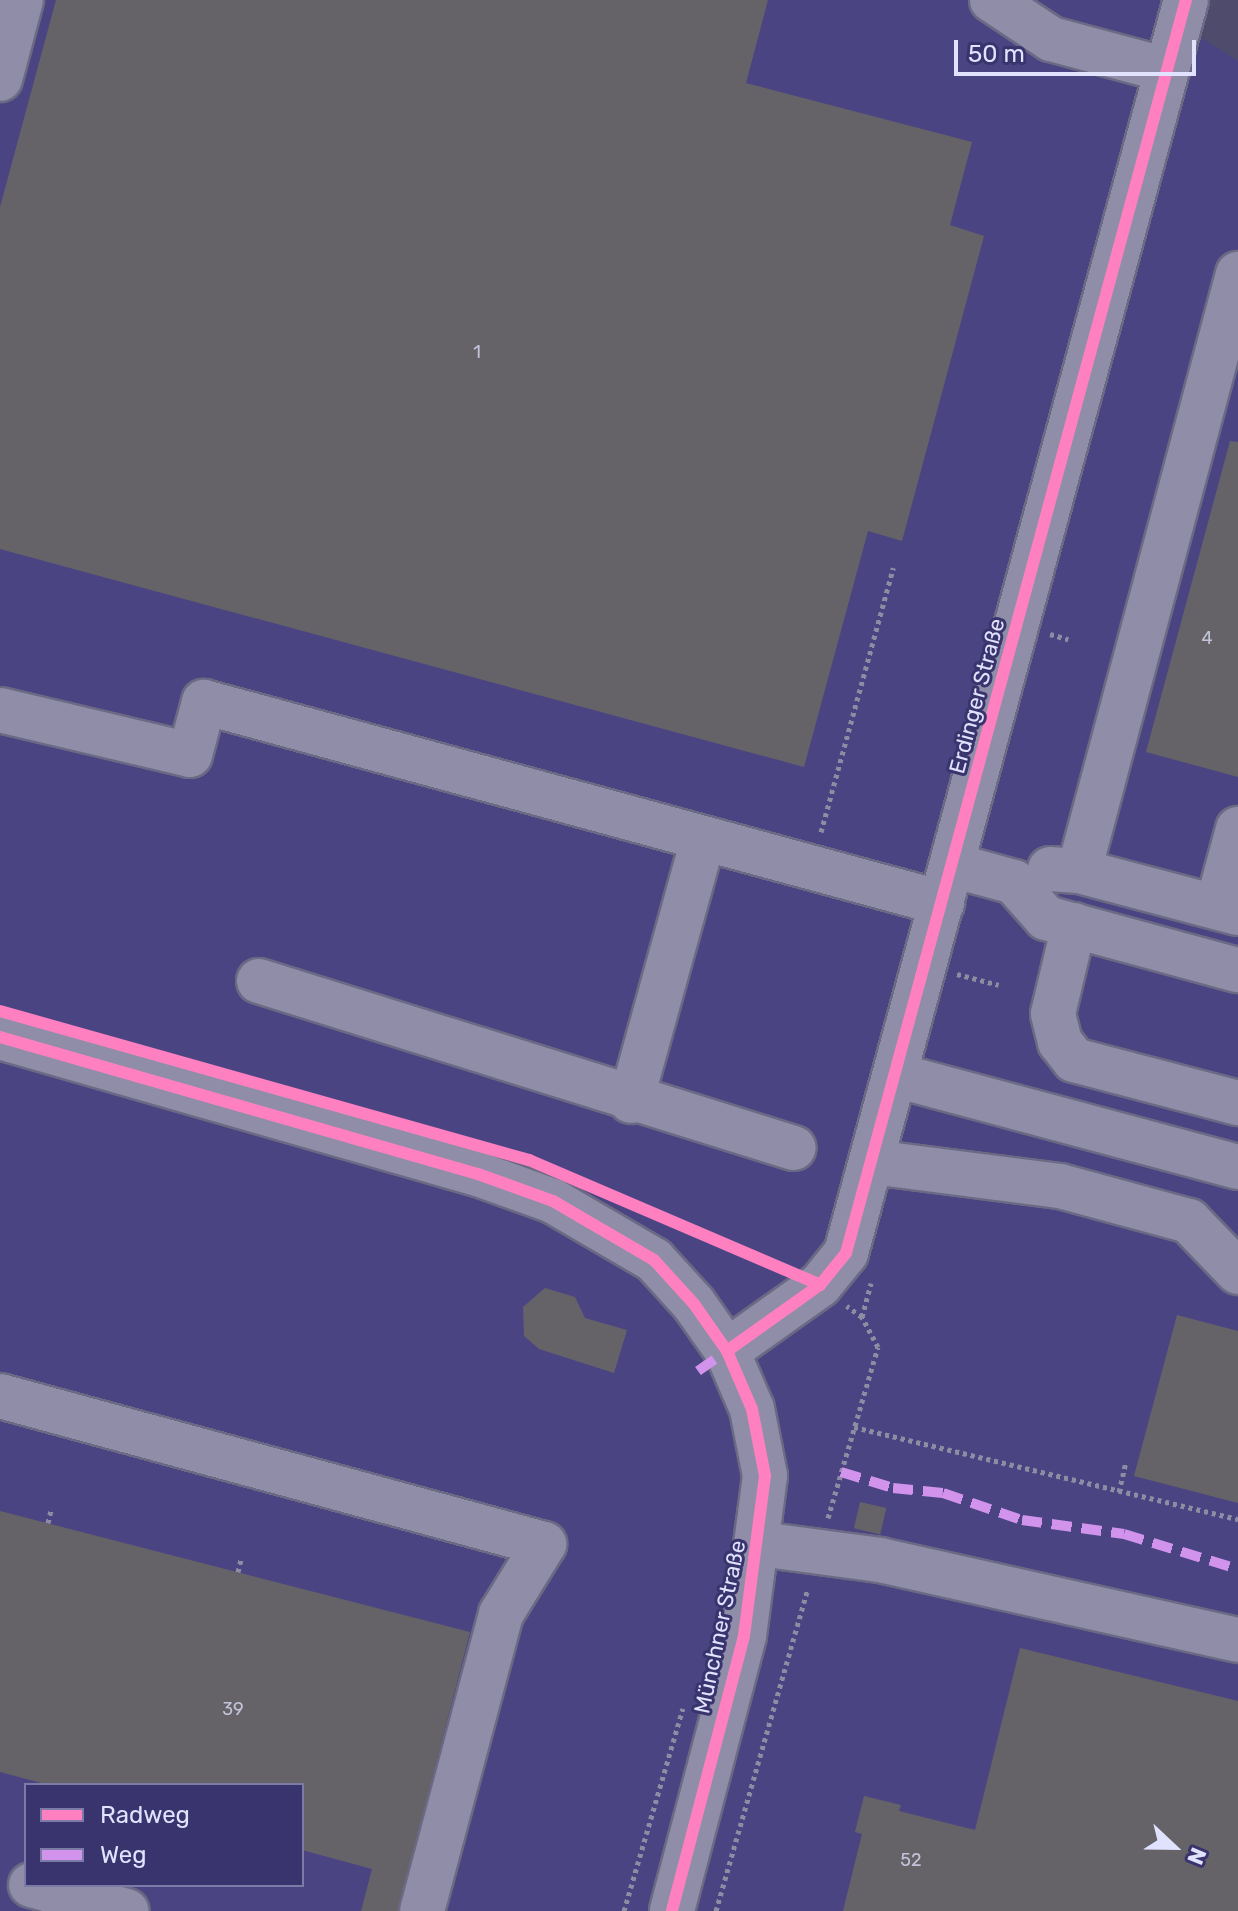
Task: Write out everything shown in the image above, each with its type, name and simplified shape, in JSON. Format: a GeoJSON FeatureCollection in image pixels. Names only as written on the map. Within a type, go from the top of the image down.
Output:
{"type":"FeatureCollection","features":[{"type":"Feature","properties":{"kind":"street"},"geometry":{"type":"LineString","coordinates":[[0,79],[21,0]]}},
{"type":"Feature","properties":{"kind":"street"},"geometry":{"type":"LineString","coordinates":[[992,0],[1051,39],[1167,70]]}},
{"type":"Feature","properties":{"kind":"street","name":"Erdinger Straße"},"geometry":{"type":"LineString","coordinates":[[727,1351],[820,1285],[846,1253],[1186,0]]}},
{"type":"Feature","properties":{"kind":"street"},"geometry":{"type":"LineString","coordinates":[[1079,871],[1238,274]]}},
{"type":"Feature","properties":{"kind":"street"},"geometry":{"type":"LineString","coordinates":[[0,710],[190,755],[204,702],[811,868],[947,884],[1014,882],[1054,867],[1228,910],[1238,829]]}},
{"type":"Feature","properties":{"kind":"street"},"geometry":{"type":"LineString","coordinates":[[631,1101],[703,839]]}},
{"type":"Feature","properties":{"kind":"street"},"geometry":{"type":"LineString","coordinates":[[1014,882],[1046,918],[1238,970]]}},
{"type":"Feature","properties":{"kind":"street"},"geometry":{"type":"LineString","coordinates":[[1074,925],[1053,1014],[1060,1042],[1074,1060],[1238,1103]]}},
{"type":"Feature","properties":{"kind":"street"},"geometry":{"type":"LineString","coordinates":[[259,981],[631,1101],[794,1148]]}},
{"type":"Feature","properties":{"kind":"street","name":"Münchner Straße"},"geometry":{"type":"LineString","coordinates":[[0,1037],[478,1174],[553,1201],[654,1260],[694,1304],[727,1351],[752,1409],[765,1476],[760,1544],[744,1636],[672,1911]]}},
{"type":"Feature","properties":{"kind":"street"},"geometry":{"type":"LineString","coordinates":[[895,1075],[1238,1167]]}},
{"type":"Feature","properties":{"kind":"street"},"geometry":{"type":"LineString","coordinates":[[872,1162],[1060,1186],[1189,1221],[1238,1272]]}},
{"type":"Feature","properties":{"kind":"street"},"geometry":{"type":"LineString","coordinates":[[0,1396],[544,1544]]}},
{"type":"Feature","properties":{"kind":"street"},"geometry":{"type":"LineString","coordinates":[[422,1911],[501,1614],[544,1544]]}},
{"type":"Feature","properties":{"kind":"street"},"geometry":{"type":"LineString","coordinates":[[442,1911],[544,1544]]}},
{"type":"Feature","properties":{"kind":"street"},"geometry":{"type":"LineString","coordinates":[[760,1544],[819,1549],[1063,1597],[1238,1640]]}},
{"type":"Feature","properties":{"kind":"street"},"geometry":{"type":"LineString","coordinates":[[0,1877],[24,1883]]}},
{"type":"Feature","properties":{"kind":"street"},"geometry":{"type":"LineString","coordinates":[[40,1887],[127,1911]]}},
{"type":"Feature","properties":{"kind":"path"},"geometry":{"type":"LineString","coordinates":[[811,868],[893,568]]}},
{"type":"Feature","properties":{"kind":"path"},"geometry":{"type":"LineString","coordinates":[[1049,634],[1068,639]]}},
{"type":"Feature","properties":{"kind":"path"},"geometry":{"type":"LineString","coordinates":[[957,974],[999,985]]}},
{"type":"Feature","properties":{"kind":"path"},"geometry":{"type":"LineString","coordinates":[[716,1911],[878,1347],[862,1317],[820,1285]]}},
{"type":"Feature","properties":{"kind":"path"},"geometry":{"type":"LineString","coordinates":[[854,1427],[1238,1519]]}},
{"type":"Feature","properties":{"kind":"path"},"geometry":{"type":"LineString","coordinates":[[1119,1492],[1126,1462]]}},
{"type":"Feature","properties":{"kind":"path"},"geometry":{"type":"LineString","coordinates":[[48,1523],[51,1510]]}},
{"type":"Feature","properties":{"kind":"path"},"geometry":{"type":"LineString","coordinates":[[238,1572],[241,1559]]}},
{"type":"Feature","properties":{"kind":"path"},"geometry":{"type":"LineString","coordinates":[[624,1911],[686,1696]]}},
{"type":"Feature","properties":{"kind":"shaded area"},"geometry":{"type":"Polygon","coordinates":[[[0,0],[1160,0],[1163,14],[1238,61],[1238,1911],[0,1911],[0,0]]]}},
{"type":"Feature","properties":{"kind":"building"},"geometry":{"type":"Polygon","coordinates":[[[56,0],[768,0],[746,83],[972,142],[950,225],[984,236],[944,385],[902,541],[868,531],[804,767],[0,549],[0,207],[56,0]]]}},
{"type":"Feature","properties":{"kind":"building"},"geometry":{"type":"Polygon","coordinates":[[[1230,441],[1238,442],[1238,777],[1146,752],[1230,441]]]}},
{"type":"Feature","properties":{"kind":"building"},"geometry":{"type":"Polygon","coordinates":[[[545,1288],[575,1297],[585,1318],[627,1330],[614,1373],[539,1349],[524,1336],[523,1307],[545,1288]]]}},
{"type":"Feature","properties":{"kind":"building"},"geometry":{"type":"Polygon","coordinates":[[[1177,1315],[1238,1331],[1238,1503],[1134,1476],[1177,1315]]]}},
{"type":"Feature","properties":{"kind":"building"},"geometry":{"type":"Polygon","coordinates":[[[860,1502],[886,1508],[880,1534],[854,1528],[860,1502]]]}},
{"type":"Feature","properties":{"kind":"building"},"geometry":{"type":"Polygon","coordinates":[[[0,1511],[470,1632],[398,1911],[361,1911],[372,1869],[304,1851],[304,1783],[41,1783],[0,1772],[0,1511]]]}},
{"type":"Feature","properties":{"kind":"building"},"geometry":{"type":"Polygon","coordinates":[[[1020,1648],[1238,1701],[1238,1911],[843,1911],[862,1834],[855,1832],[864,1796],[901,1805],[899,1811],[975,1830],[1020,1648]]]}},
{"type":"Feature","properties":{"kind":"marked path"},"geometry":{"type":"LineString","coordinates":[[698,1371],[727,1351]]}},
{"type":"Feature","properties":{"kind":"marked path"},"geometry":{"type":"LineString","coordinates":[[841,1472],[893,1488],[943,1493],[1022,1520],[1124,1534],[1238,1569]]}},
{"type":"Feature","properties":{"kind":"cycle path"},"geometry":{"type":"LineString","coordinates":[[727,1351],[820,1285],[846,1253],[1186,0]]}},
{"type":"Feature","properties":{"kind":"cycle path"},"geometry":{"type":"LineString","coordinates":[[0,1011],[529,1160],[820,1285]]}},
{"type":"Feature","properties":{"kind":"cycle path"},"geometry":{"type":"LineString","coordinates":[[0,1037],[478,1174],[553,1201],[654,1260],[694,1304],[727,1351],[752,1409],[765,1476],[744,1636],[672,1911]]}}]}
